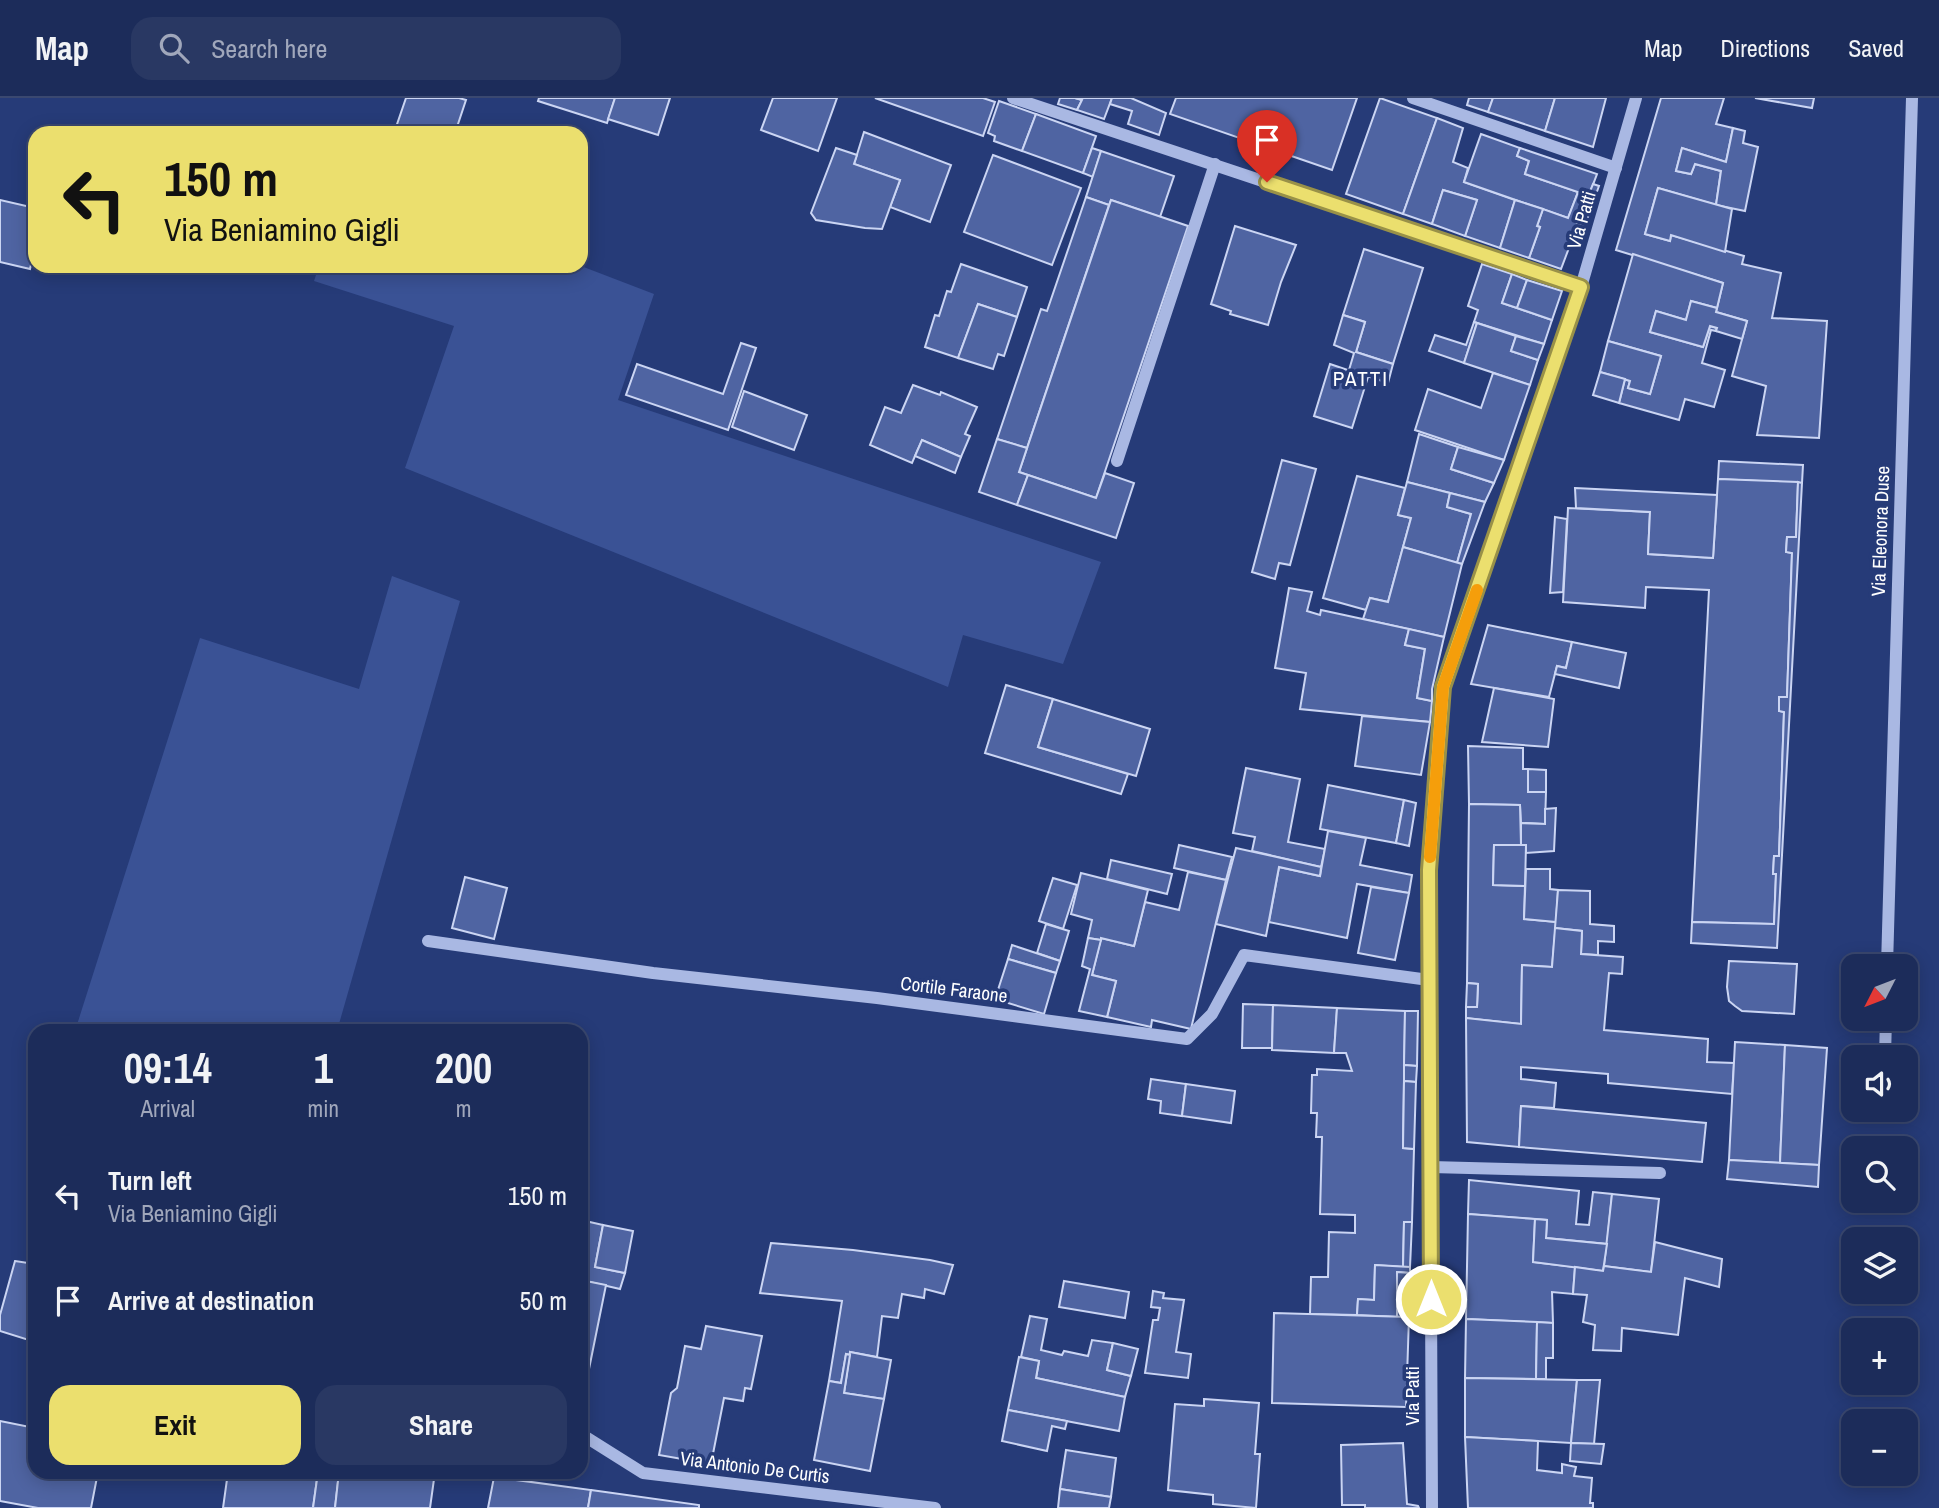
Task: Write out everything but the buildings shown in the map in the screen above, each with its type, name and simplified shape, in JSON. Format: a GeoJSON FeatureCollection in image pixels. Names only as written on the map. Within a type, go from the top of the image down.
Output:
{"type":"FeatureCollection","features":[{"type":"Feature","properties":{"kind":"street"},"geometry":{"type":"LineString","coordinates":[[1013,98],[1581,287]]}},
{"type":"Feature","properties":{"kind":"street"},"geometry":{"type":"LineString","coordinates":[[1413,98],[1616,168]]}},
{"type":"Feature","properties":{"kind":"street","name":"Via Patti"},"geometry":{"type":"LineString","coordinates":[[1432,1508],[1429,870],[1443,687],[1581,287],[1636,98]]}},
{"type":"Feature","properties":{"kind":"street","name":"Via Eleonora Duse"},"geometry":{"type":"LineString","coordinates":[[1887,954],[1912,98]]}},
{"type":"Feature","properties":{"kind":"street"},"geometry":{"type":"LineString","coordinates":[[1117,461],[1215,164]]}},
{"type":"Feature","properties":{"kind":"street","name":"Cortile Faraone"},"geometry":{"type":"LineString","coordinates":[[428,941],[653,973],[877,998],[1187,1039],[1212,1014],[1244,955],[1429,980]]}},
{"type":"Feature","properties":{"kind":"street"},"geometry":{"type":"LineString","coordinates":[[1431,1167],[1660,1173]]}},
{"type":"Feature","properties":{"kind":"street","name":"Via Antonio De Curtis"},"geometry":{"type":"LineString","coordinates":[[588,1438],[643,1473],[935,1508]]}},
{"type":"Feature","properties":{"kind":"shaded area"},"geometry":{"type":"Polygon","coordinates":[[[588,269],[654,294],[618,400],[1101,562],[1063,664],[963,635],[948,687],[405,468],[454,326],[314,281],[317,273],[588,273],[588,269]]]}},
{"type":"Feature","properties":{"kind":"shaded area"},"geometry":{"type":"Polygon","coordinates":[[[392,576],[460,601],[339,1024],[77,1024],[200,638],[359,689],[392,576]]]}},
{"type":"Feature","properties":{"kind":"slow traffic"},"geometry":{"type":"LineString","coordinates":[[1430,857],[1443,687],[1477,590]]}},
{"type":"Feature","properties":{"kind":"district","name":"PATTI"},"geometry":{"type":"Point","coordinates":[1361,379]}},
{"type":"Feature","properties":{"kind":"route"},"geometry":{"type":"LineString","coordinates":[[1267,182],[1581,287],[1443,687],[1429,870],[1431,1299]]}}]}
